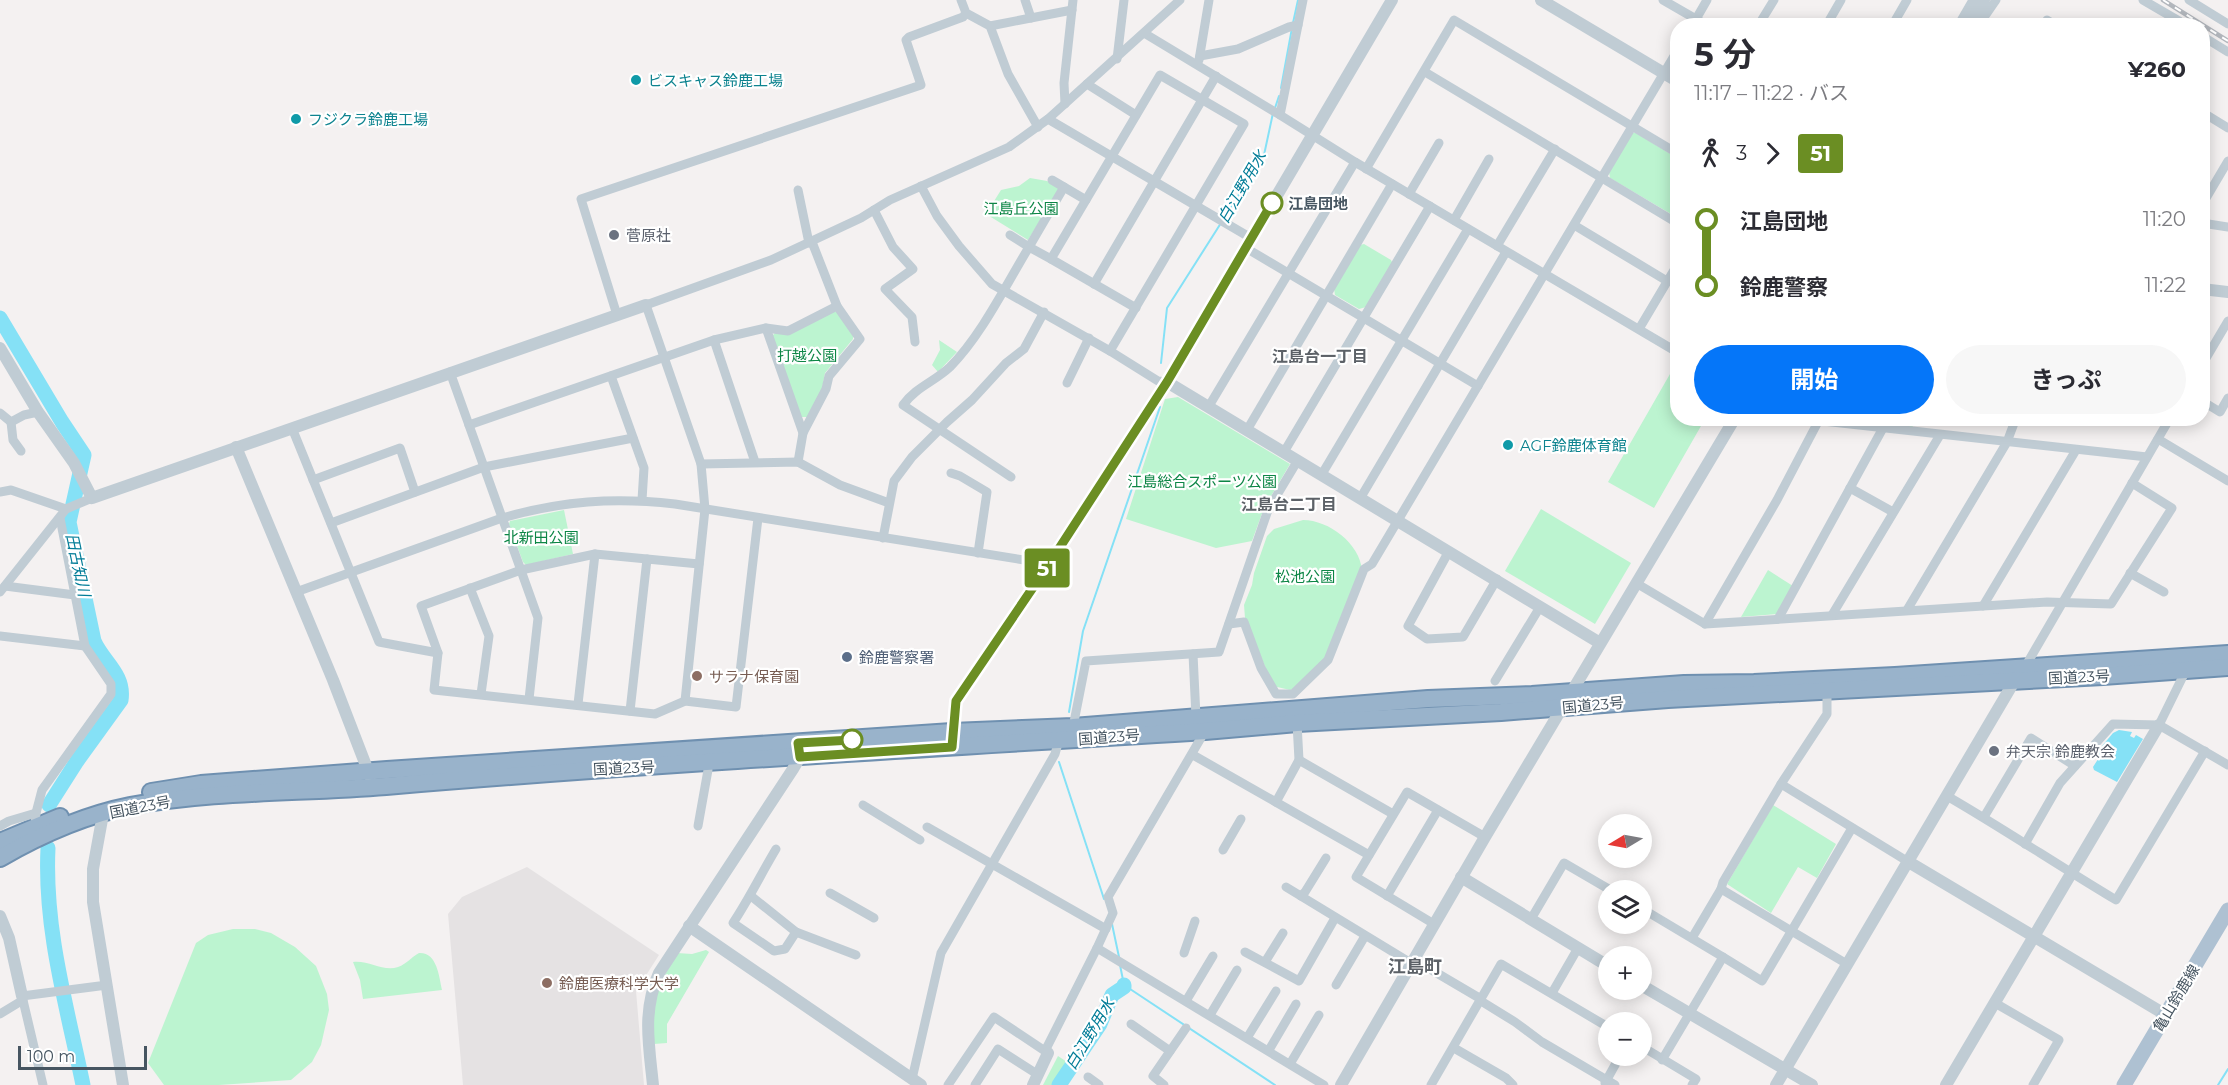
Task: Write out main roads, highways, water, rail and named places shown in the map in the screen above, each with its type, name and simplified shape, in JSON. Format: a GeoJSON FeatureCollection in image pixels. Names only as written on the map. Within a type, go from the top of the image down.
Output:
{"type":"FeatureCollection","features":[{"type":"Feature","properties":{"kind":"highway","name":"国道23号"},"geometry":{"type":"LineString","coordinates":[[952,740],[1059,740],[1428,699],[1571,693],[1684,684],[1895,676],[2228,654]]}},
{"type":"Feature","properties":{"kind":"highway","name":"国道23号"},"geometry":{"type":"LineString","coordinates":[[0,842],[35,820],[103,802],[188,786],[371,779],[952,740],[1073,727],[1297,723],[2228,667]]}},
{"type":"Feature","properties":{"kind":"highway","name":"国道23号"},"geometry":{"type":"LineString","coordinates":[[0,858],[70,824],[129,807],[212,795],[371,779]]}},
{"type":"Feature","properties":{"kind":"main road","name":"亀山鈴鹿線"},"geometry":{"type":"LineString","coordinates":[[2124,1085],[2228,910]]}},
{"type":"Feature","properties":{"kind":"water"},"geometry":{"type":"Polygon","coordinates":[[[2119,730],[2132,732],[2130,736],[2134,738],[2136,735],[2143,739],[2117,782],[2094,770],[2093,767],[2100,756],[2097,752],[2113,733],[2119,730]]]}},
{"type":"Feature","properties":{"kind":"waterway","name":"白江野用水"},"geometry":{"type":"LineString","coordinates":[[1293,23],[1298,0]]}},
{"type":"Feature","properties":{"kind":"waterway","name":"白江野用水"},"geometry":{"type":"LineString","coordinates":[[1281,88],[1292,28]]}},
{"type":"Feature","properties":{"kind":"waterway","name":"白江野用水"},"geometry":{"type":"LineString","coordinates":[[1275,108],[1279,96]]}},
{"type":"Feature","properties":{"kind":"waterway","name":"白江野用水"},"geometry":{"type":"LineString","coordinates":[[1224,218],[1264,155],[1273,113]]}},
{"type":"Feature","properties":{"kind":"waterway","name":"白江野用水"},"geometry":{"type":"LineString","coordinates":[[1161,363],[1167,308],[1221,223]]}},
{"type":"Feature","properties":{"kind":"waterway","name":"田古知川"},"geometry":{"type":"LineString","coordinates":[[0,318],[84,455],[69,522],[94,641],[117,675],[121,691],[121,700],[49,805]]}},
{"type":"Feature","properties":{"kind":"waterway"},"geometry":{"type":"LineString","coordinates":[[1069,712],[1083,631],[1160,407]]}},
{"type":"Feature","properties":{"kind":"waterway"},"geometry":{"type":"LineString","coordinates":[[1059,762],[1104,899]]}},
{"type":"Feature","properties":{"kind":"waterway","name":"田古知川"},"geometry":{"type":"LineString","coordinates":[[48,848],[53,938],[83,1085]]}},
{"type":"Feature","properties":{"kind":"waterway"},"geometry":{"type":"LineString","coordinates":[[1112,924],[1119,957]]}},
{"type":"Feature","properties":{"kind":"waterway"},"geometry":{"type":"LineString","coordinates":[[1120,965],[1124,985],[1275,1085]]}},
{"type":"Feature","properties":{"kind":"waterway","name":"白江野用水"},"geometry":{"type":"LineString","coordinates":[[1059,1085],[1100,1024],[1112,995],[1124,985]]}},
{"type":"Feature","properties":{"kind":"waterway"},"geometry":{"type":"LineString","coordinates":[[2218,1085],[2228,1069]]}},
{"type":"Feature","properties":{"kind":"railway"},"geometry":{"type":"LineString","coordinates":[[2163,0],[2192,18]]}},
{"type":"Feature","properties":{"kind":"railway"},"geometry":{"type":"LineString","coordinates":[[2210,30],[2228,41]]}},
{"type":"Feature","properties":{"kind":"place","name":"ビスキャス鈴鹿工場"},"geometry":{"type":"Point","coordinates":[636,80]}},
{"type":"Feature","properties":{"kind":"place","name":"フジクラ鈴鹿工場"},"geometry":{"type":"Point","coordinates":[296,119]}},
{"type":"Feature","properties":{"kind":"place","name":"江島団地"},"geometry":{"type":"Point","coordinates":[1272,203]}},
{"type":"Feature","properties":{"kind":"place","name":"菅原社"},"geometry":{"type":"Point","coordinates":[614,235]}},
{"type":"Feature","properties":{"kind":"place","name":"AGF鈴鹿体育館"},"geometry":{"type":"Point","coordinates":[1508,445]}},
{"type":"Feature","properties":{"kind":"place","name":"鈴鹿警察署"},"geometry":{"type":"Point","coordinates":[847,657]}},
{"type":"Feature","properties":{"kind":"place","name":"サラナ保育園"},"geometry":{"type":"Point","coordinates":[697,676]}},
{"type":"Feature","properties":{"kind":"place","name":"弁天宗 鈴鹿教会"},"geometry":{"type":"Point","coordinates":[1994,751]}},
{"type":"Feature","properties":{"kind":"place","name":"鈴鹿医療科学大学"},"geometry":{"type":"Point","coordinates":[547,983]}},
{"type":"Feature","properties":{"kind":"district","name":"江島台一丁目"},"geometry":{"type":"Point","coordinates":[1320,356]}},
{"type":"Feature","properties":{"kind":"district","name":"江島台二丁目"},"geometry":{"type":"Point","coordinates":[1289,504]}},
{"type":"Feature","properties":{"kind":"district","name":"江島町"},"geometry":{"type":"Point","coordinates":[1415,967]}},
{"type":"Feature","properties":{"kind":"park label","name":"江島丘公園"},"geometry":{"type":"Point","coordinates":[1021,208]}},
{"type":"Feature","properties":{"kind":"park label","name":"打越公園"},"geometry":{"type":"Point","coordinates":[807,355]}},
{"type":"Feature","properties":{"kind":"park label","name":"江島総合スポーツ公園"},"geometry":{"type":"Point","coordinates":[1202,481]}},
{"type":"Feature","properties":{"kind":"park label","name":"北新田公園"},"geometry":{"type":"Point","coordinates":[541,537]}},
{"type":"Feature","properties":{"kind":"park label","name":"松池公園"},"geometry":{"type":"Point","coordinates":[1305,576]}}]}
